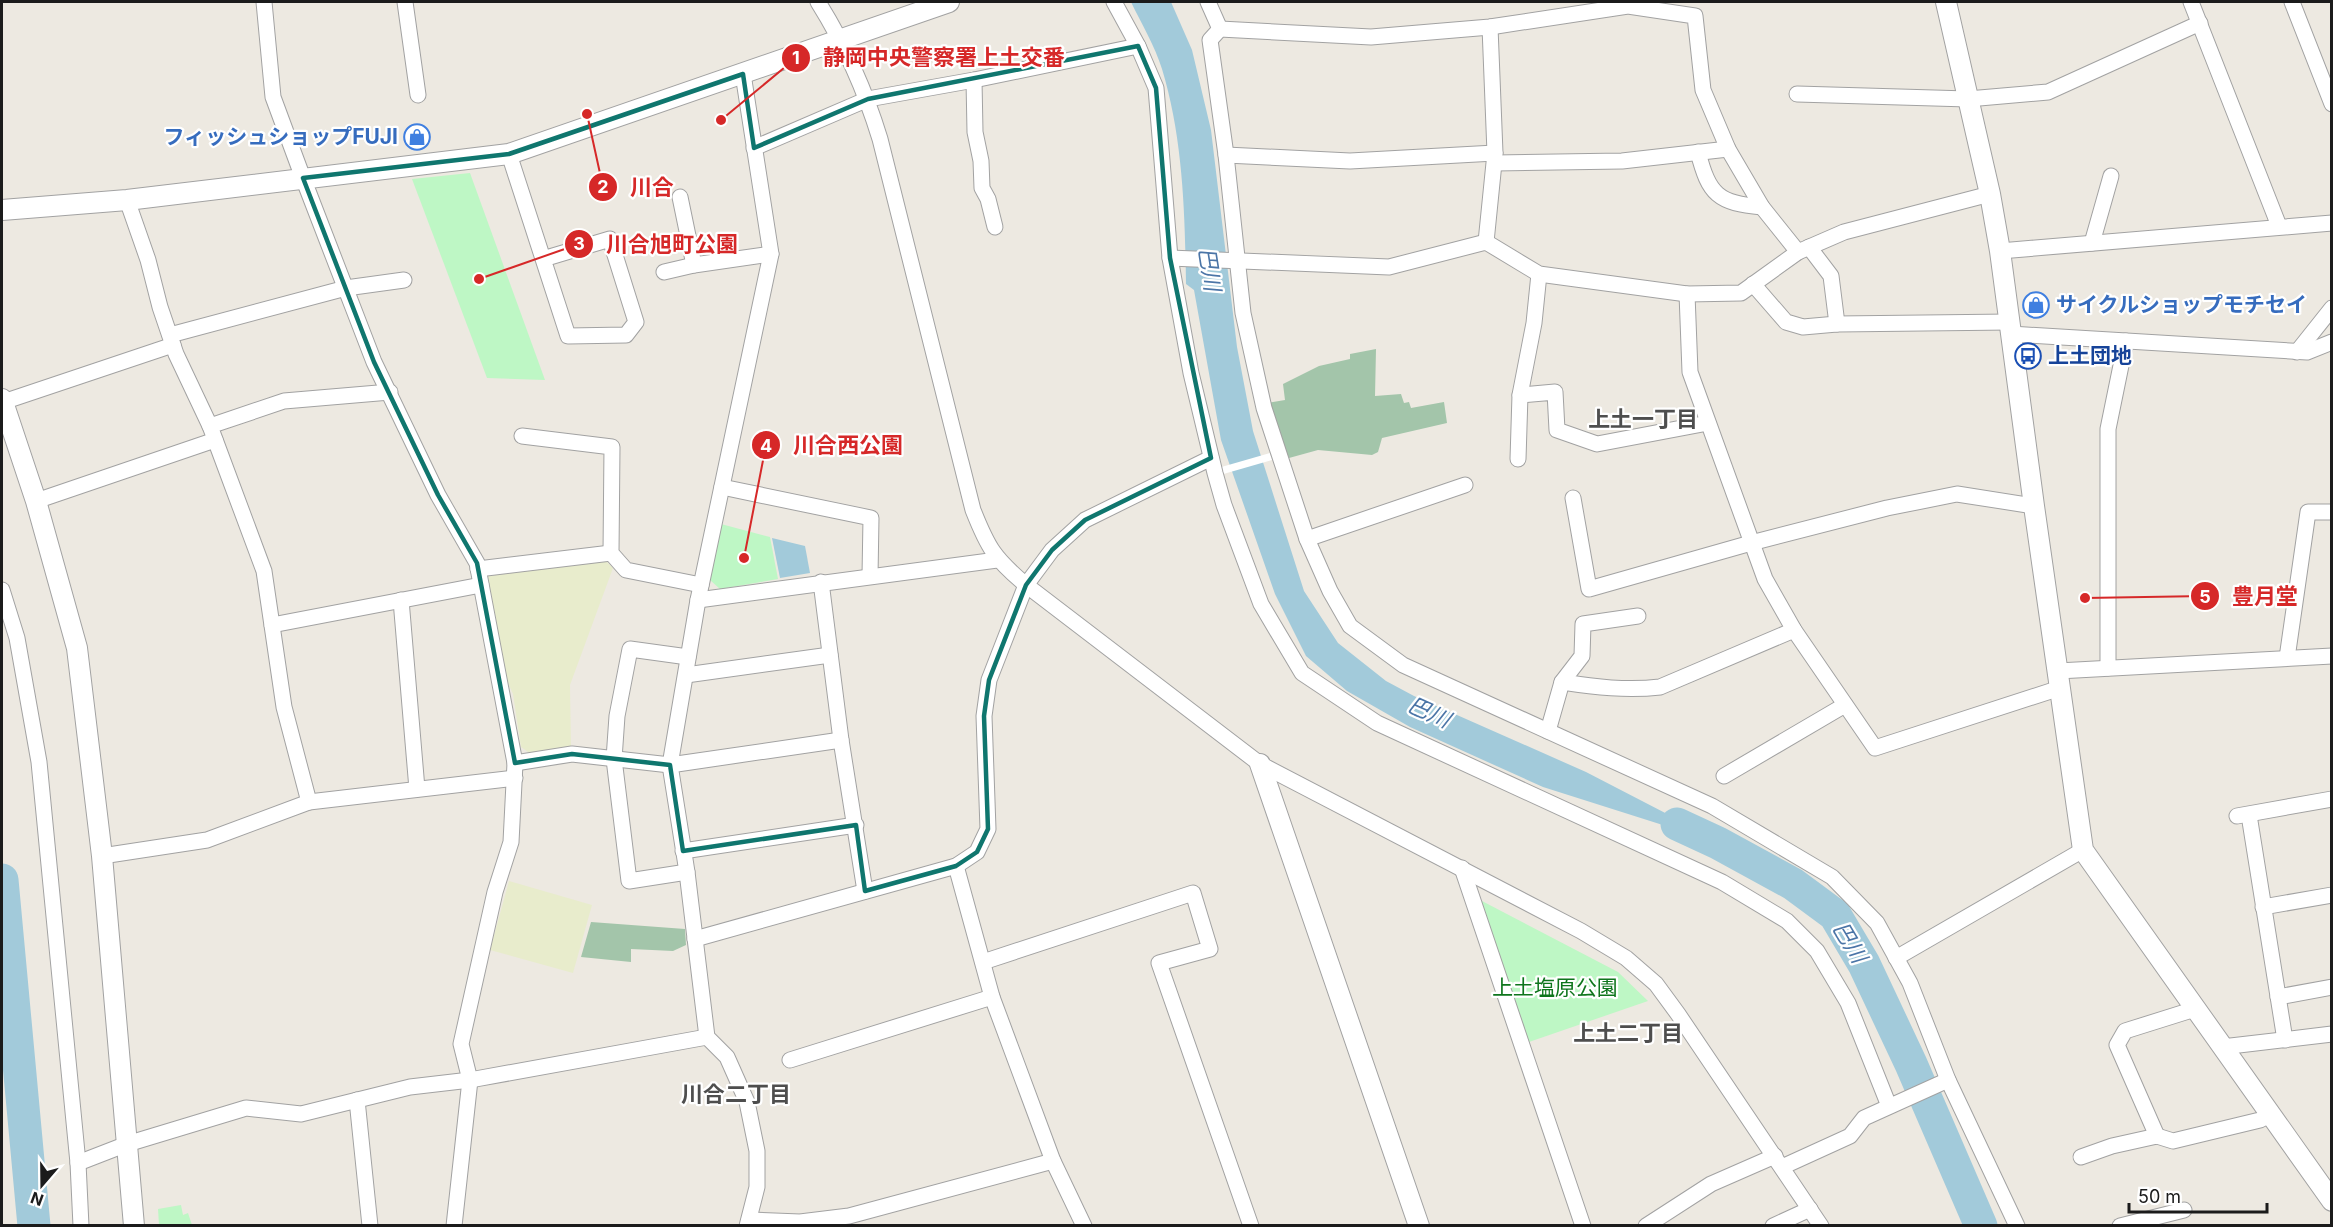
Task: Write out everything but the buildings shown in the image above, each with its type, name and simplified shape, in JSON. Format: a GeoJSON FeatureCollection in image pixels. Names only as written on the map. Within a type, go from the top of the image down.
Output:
{"type":"FeatureCollection","features":[{"type":"Feature","properties":{"kind":"street"},"geometry":{"type":"LineString","coordinates":[[264,2],[273,97],[303,178],[374,362],[438,495],[477,563],[515,770],[511,842],[495,892],[461,1044],[470,1080],[454,1226]]}},
{"type":"Feature","properties":{"kind":"street"},"geometry":{"type":"LineString","coordinates":[[405,2],[418,95]]}},
{"type":"Feature","properties":{"kind":"street"},"geometry":{"type":"LineString","coordinates":[[818,2],[841,39],[868,99],[973,510],[986,542],[997,560],[1026,585],[1260,764],[1581,931],[1626,958],[1656,984],[1678,1014],[1821,1226]]}},
{"type":"Feature","properties":{"kind":"street"},"geometry":{"type":"LineString","coordinates":[[2,210],[127,200],[509,154],[949,2]]}},
{"type":"Feature","properties":{"kind":"street"},"geometry":{"type":"LineString","coordinates":[[1114,2],[1138,46],[1156,88],[1173,258],[1191,373],[1224,505],[1261,604],[1302,673],[1377,723],[1722,882],[1786,921],[1816,951],[1848,1003],[1889,1106]]}},
{"type":"Feature","properties":{"kind":"street"},"geometry":{"type":"LineString","coordinates":[[1208,2],[1220,29]]}},
{"type":"Feature","properties":{"kind":"street"},"geometry":{"type":"LineString","coordinates":[[1946,2],[1990,194],[2000,251],[2083,850],[2331,1201]]}},
{"type":"Feature","properties":{"kind":"street"},"geometry":{"type":"LineString","coordinates":[[2191,2],[2279,226]]}},
{"type":"Feature","properties":{"kind":"street"},"geometry":{"type":"LineString","coordinates":[[2292,2],[2331,104]]}},
{"type":"Feature","properties":{"kind":"street"},"geometry":{"type":"LineString","coordinates":[[1220,29],[1371,37],[1490,27],[1628,4],[1695,16],[1703,90],[1728,149],[1762,207],[1831,276],[1838,324]]}},
{"type":"Feature","properties":{"kind":"street"},"geometry":{"type":"LineString","coordinates":[[1797,94],[1968,99],[2048,92],[2200,23]]}},
{"type":"Feature","properties":{"kind":"street"},"geometry":{"type":"LineString","coordinates":[[1486,242],[1495,158],[1490,27]]}},
{"type":"Feature","properties":{"kind":"street"},"geometry":{"type":"LineString","coordinates":[[1220,29],[1210,40],[1226,155],[1234,260],[1243,313],[1264,408],[1307,539],[1330,591],[1350,626],[1403,665],[1712,806],[1832,877],[1877,923],[1910,983],[1948,1080],[2017,1226]]}},
{"type":"Feature","properties":{"kind":"street"},"geometry":{"type":"LineString","coordinates":[[754,148],[868,99],[1138,46]]}},
{"type":"Feature","properties":{"kind":"street"},"geometry":{"type":"LineString","coordinates":[[743,74],[771,254],[700,593],[670,765],[687,872],[707,1037],[727,1057],[747,1102],[757,1151],[757,1187],[748,1223],[800,1222],[849,1216],[1053,1161]]}},
{"type":"Feature","properties":{"kind":"street"},"geometry":{"type":"LineString","coordinates":[[974,80],[975,132],[981,161],[982,188],[988,200],[995,227]]}},
{"type":"Feature","properties":{"kind":"street"},"geometry":{"type":"LineString","coordinates":[[1226,155],[1350,161],[1495,158],[1622,161],[1728,149]]}},
{"type":"Feature","properties":{"kind":"street"},"geometry":{"type":"LineString","coordinates":[[1698,152],[1709,186],[1720,196],[1735,205],[1762,207]]}},
{"type":"Feature","properties":{"kind":"street"},"geometry":{"type":"LineString","coordinates":[[509,154],[543,259],[568,336],[626,335],[636,322],[610,239],[543,259]]}},
{"type":"Feature","properties":{"kind":"street"},"geometry":{"type":"LineString","coordinates":[[2092,243],[2111,176]]}},
{"type":"Feature","properties":{"kind":"street"},"geometry":{"type":"LineString","coordinates":[[1173,258],[1389,267],[1486,242],[1539,274],[1687,294],[1741,293],[1803,249],[1844,232],[1990,194]]}},
{"type":"Feature","properties":{"kind":"street"},"geometry":{"type":"LineString","coordinates":[[680,197],[694,265]]}},
{"type":"Feature","properties":{"kind":"street"},"geometry":{"type":"LineString","coordinates":[[127,200],[148,260],[171,340],[213,433],[264,571],[284,707],[309,802]]}},
{"type":"Feature","properties":{"kind":"street"},"geometry":{"type":"LineString","coordinates":[[2000,251],[2331,223]]}},
{"type":"Feature","properties":{"kind":"street"},"geometry":{"type":"LineString","coordinates":[[664,272],[694,265],[771,254]]}},
{"type":"Feature","properties":{"kind":"street"},"geometry":{"type":"LineString","coordinates":[[1518,459],[1520,395],[1534,323],[1539,274]]}},
{"type":"Feature","properties":{"kind":"street"},"geometry":{"type":"LineString","coordinates":[[134,1226],[102,856],[77,648],[36,501],[2,401],[171,340],[346,288],[404,280]]}},
{"type":"Feature","properties":{"kind":"street"},"geometry":{"type":"LineString","coordinates":[[1754,284],[1786,322],[1803,327],[1838,324],[2011,328],[2126,341],[2297,352],[2307,352],[2331,342]]}},
{"type":"Feature","properties":{"kind":"street"},"geometry":{"type":"LineString","coordinates":[[1687,294],[1690,372],[1765,579],[1794,630],[1875,748],[2059,680],[2108,668],[2331,656]]}},
{"type":"Feature","properties":{"kind":"street"},"geometry":{"type":"LineString","coordinates":[[2297,352],[2331,308]]}},
{"type":"Feature","properties":{"kind":"street"},"geometry":{"type":"LineString","coordinates":[[2108,668],[2108,429],[2126,341]]}},
{"type":"Feature","properties":{"kind":"street"},"geometry":{"type":"LineString","coordinates":[[36,501],[213,433],[284,401],[390,392]]}},
{"type":"Feature","properties":{"kind":"street"},"geometry":{"type":"LineString","coordinates":[[1520,395],[1555,392],[1557,430],[1597,444],[1708,423]]}},
{"type":"Feature","properties":{"kind":"street"},"geometry":{"type":"LineString","coordinates":[[522,436],[612,447],[611,553],[626,570],[700,593],[821,582],[997,560]]}},
{"type":"Feature","properties":{"kind":"street"},"geometry":{"type":"LineString","coordinates":[[695,939],[956,866],[977,852],[988,829],[984,716],[989,680],[1026,585],[1052,550],[1085,520],[1211,458]]}},
{"type":"Feature","properties":{"kind":"street"},"geometry":{"type":"LineString","coordinates":[[1307,539],[1465,485]]}},
{"type":"Feature","properties":{"kind":"street"},"geometry":{"type":"LineString","coordinates":[[722,487],[870,518],[870,576]]}},
{"type":"Feature","properties":{"kind":"street"},"geometry":{"type":"LineString","coordinates":[[1573,498],[1590,589],[1751,543],[1887,508],[1957,494],[2034,506]]}},
{"type":"Feature","properties":{"kind":"street"},"geometry":{"type":"LineString","coordinates":[[2287,658],[2308,512],[2331,512]]}},
{"type":"Feature","properties":{"kind":"street"},"geometry":{"type":"LineString","coordinates":[[478,569],[611,553]]}},
{"type":"Feature","properties":{"kind":"street"},"geometry":{"type":"LineString","coordinates":[[821,582],[842,740],[866,891]]}},
{"type":"Feature","properties":{"kind":"street"},"geometry":{"type":"LineString","coordinates":[[272,624],[481,585]]}},
{"type":"Feature","properties":{"kind":"street"},"geometry":{"type":"LineString","coordinates":[[2,590],[17,638],[39,762],[78,1163],[81,1226]]}},
{"type":"Feature","properties":{"kind":"street"},"geometry":{"type":"LineString","coordinates":[[401,600],[417,789]]}},
{"type":"Feature","properties":{"kind":"street"},"geometry":{"type":"LineString","coordinates":[[1548,731],[1562,682],[1582,656],[1583,624],[1638,616]]}},
{"type":"Feature","properties":{"kind":"street"},"geometry":{"type":"LineString","coordinates":[[1562,682],[1636,690],[1660,687],[1794,630]]}},
{"type":"Feature","properties":{"kind":"street"},"geometry":{"type":"LineString","coordinates":[[687,872],[629,881],[614,759],[616,716],[630,649],[688,657]]}},
{"type":"Feature","properties":{"kind":"street"},"geometry":{"type":"LineString","coordinates":[[686,675],[830,655]]}},
{"type":"Feature","properties":{"kind":"street"},"geometry":{"type":"LineString","coordinates":[[1724,776],[1845,705]]}},
{"type":"Feature","properties":{"kind":"street"},"geometry":{"type":"LineString","coordinates":[[102,856],[207,840],[309,802],[417,789],[515,770],[572,754],[670,765],[842,740]]}},
{"type":"Feature","properties":{"kind":"street"},"geometry":{"type":"LineString","coordinates":[[1260,764],[1419,1226]]}},
{"type":"Feature","properties":{"kind":"street"},"geometry":{"type":"LineString","coordinates":[[2285,1040],[2264,907],[2243,816],[2331,799]]}},
{"type":"Feature","properties":{"kind":"street"},"geometry":{"type":"LineString","coordinates":[[683,851],[856,825]]}},
{"type":"Feature","properties":{"kind":"street"},"geometry":{"type":"LineString","coordinates":[[1896,958],[2083,850]]}},
{"type":"Feature","properties":{"kind":"street"},"geometry":{"type":"LineString","coordinates":[[956,866],[992,997],[1053,1161],[1084,1226]]}},
{"type":"Feature","properties":{"kind":"street"},"geometry":{"type":"LineString","coordinates":[[1462,868],[1583,1226]]}},
{"type":"Feature","properties":{"kind":"street"},"geometry":{"type":"LineString","coordinates":[[982,962],[1193,893],[1210,949],[1159,963],[1251,1226]]}},
{"type":"Feature","properties":{"kind":"street"},"geometry":{"type":"LineString","coordinates":[[2264,907],[2331,895]]}},
{"type":"Feature","properties":{"kind":"street"},"geometry":{"type":"LineString","coordinates":[[2278,997],[2331,987]]}},
{"type":"Feature","properties":{"kind":"street"},"geometry":{"type":"LineString","coordinates":[[790,1060],[992,997]]}},
{"type":"Feature","properties":{"kind":"street"},"geometry":{"type":"LineString","coordinates":[[2157,1136],[2117,1045],[2125,1031],[2195,1009]]}},
{"type":"Feature","properties":{"kind":"street"},"geometry":{"type":"LineString","coordinates":[[2222,1047],[2331,1034]]}},
{"type":"Feature","properties":{"kind":"street"},"geometry":{"type":"LineString","coordinates":[[78,1163],[127,1144],[246,1108],[301,1114],[410,1088],[470,1080],[707,1037]]}},
{"type":"Feature","properties":{"kind":"street"},"geometry":{"type":"LineString","coordinates":[[1646,1226],[1711,1185],[1850,1136],[1864,1118],[1948,1080]]}},
{"type":"Feature","properties":{"kind":"street"},"geometry":{"type":"LineString","coordinates":[[357,1100],[370,1226]]}},
{"type":"Feature","properties":{"kind":"street"},"geometry":{"type":"LineString","coordinates":[[2081,1156],[2157,1136],[2173,1141],[2260,1120],[2270,1115]]}},
{"type":"Feature","properties":{"kind":"street"},"geometry":{"type":"LineString","coordinates":[[1773,1226],[1810,1209]]}},
{"type":"Feature","properties":{"kind":"street"},"geometry":{"type":"LineString","coordinates":[[2120,1226],[2184,1210]]}},
{"type":"Feature","properties":{"kind":"highlighted area"},"geometry":{"type":"Polygon","coordinates":[[[1138,46],[1156,88],[1170,258],[1211,458],[1085,520],[1052,550],[1026,585],[989,680],[984,716],[988,829],[977,852],[956,866],[865,891],[856,825],[683,851],[670,765],[572,754],[515,763],[477,563],[438,495],[374,362],[303,178],[509,154],[743,74],[754,148],[868,99],[1138,46]]]}},
{"type":"Feature","properties":{"kind":"green space"},"geometry":{"type":"Polygon","coordinates":[[[470,173],[545,380],[487,378],[412,179],[470,173]]]}},
{"type":"Feature","properties":{"kind":"green space"},"geometry":{"type":"Polygon","coordinates":[[[1376,349],[1375,396],[1401,394],[1404,403],[1409,402],[1411,408],[1444,402],[1447,423],[1382,438],[1378,452],[1372,455],[1318,450],[1289,458],[1267,403],[1285,400],[1283,384],[1319,366],[1350,359],[1350,354],[1376,349]]]}},
{"type":"Feature","properties":{"kind":"green space"},"geometry":{"type":"Polygon","coordinates":[[[721,524],[770,537],[778,579],[720,589],[710,580],[721,524]]]}},
{"type":"Feature","properties":{"kind":"green space"},"geometry":{"type":"Polygon","coordinates":[[[606,561],[613,568],[570,685],[571,748],[531,754],[521,747],[513,694],[504,674],[488,576],[606,561]]]}},
{"type":"Feature","properties":{"kind":"green space"},"geometry":{"type":"Polygon","coordinates":[[[509,881],[592,905],[573,973],[490,950],[509,881]]]}},
{"type":"Feature","properties":{"kind":"green space","name":"上土塩原公園"},"geometry":{"type":"Polygon","coordinates":[[[1482,901],[1618,972],[1648,1001],[1529,1042],[1479,905],[1482,901]]]}},
{"type":"Feature","properties":{"kind":"green space"},"geometry":{"type":"Polygon","coordinates":[[[591,922],[685,929],[686,945],[673,951],[631,949],[631,962],[581,957],[591,922]]]}},
{"type":"Feature","properties":{"kind":"green space"},"geometry":{"type":"Polygon","coordinates":[[[181,1205],[183,1215],[188,1213],[192,1225],[159,1225],[158,1209],[181,1205]]]}},
{"type":"Feature","properties":{"kind":"water"},"geometry":{"type":"Polygon","coordinates":[[[1131,2],[1171,2],[1192,50],[1211,130],[1237,347],[1253,431],[1304,591],[1338,643],[1386,681],[1414,696],[1586,772],[1729,846],[1543,787],[1410,727],[1347,691],[1306,656],[1275,594],[1221,440],[1194,290],[1186,284],[1182,175],[1169,95],[1159,60],[1131,2]]]}},
{"type":"Feature","properties":{"kind":"water"},"geometry":{"type":"Polygon","coordinates":[[[772,538],[805,546],[810,573],[780,578],[772,538]]]}},
{"type":"Feature","properties":{"kind":"pier"},"geometry":{"type":"Polygon","coordinates":[[[1270,453],[1272,460],[1220,475],[1218,468],[1270,453]]]}},
{"type":"Feature","properties":{"kind":"waterway","name":"巴川"},"geometry":{"type":"LineString","coordinates":[[1677,824],[1718,843],[1793,884],[1835,915],[1864,964],[1911,1064],[1981,1226]]}},
{"type":"Feature","properties":{"kind":"waterway"},"geometry":{"type":"LineString","coordinates":[[2,880],[34,1226]]}},
{"type":"Feature","properties":{"kind":"place","name":"川合"},"geometry":{"type":"Point","coordinates":[587,114]}},
{"type":"Feature","properties":{"kind":"place","name":"静岡中央警察署上土交番"},"geometry":{"type":"Point","coordinates":[721,120]}},
{"type":"Feature","properties":{"kind":"place","name":"フィッシュショップFUJI"},"geometry":{"type":"Point","coordinates":[417,137]}},
{"type":"Feature","properties":{"kind":"place","name":"川合旭町公園"},"geometry":{"type":"Point","coordinates":[479,279]}},
{"type":"Feature","properties":{"kind":"place","name":"サイクルショップモチセイ"},"geometry":{"type":"Point","coordinates":[2036,305]}},
{"type":"Feature","properties":{"kind":"place","name":"上土団地"},"geometry":{"type":"Point","coordinates":[2028,356]}},
{"type":"Feature","properties":{"kind":"place","name":"川合西公園"},"geometry":{"type":"Point","coordinates":[744,558]}},
{"type":"Feature","properties":{"kind":"place","name":"豊月堂"},"geometry":{"type":"Point","coordinates":[2085,598]}},
{"type":"Feature","properties":{"kind":"district","name":"上土一丁目"},"geometry":{"type":"Point","coordinates":[1643,419]}},
{"type":"Feature","properties":{"kind":"district","name":"上土二丁目"},"geometry":{"type":"Point","coordinates":[1628,1033]}},
{"type":"Feature","properties":{"kind":"district","name":"川合二丁目"},"geometry":{"type":"Point","coordinates":[736,1094]}}]}
